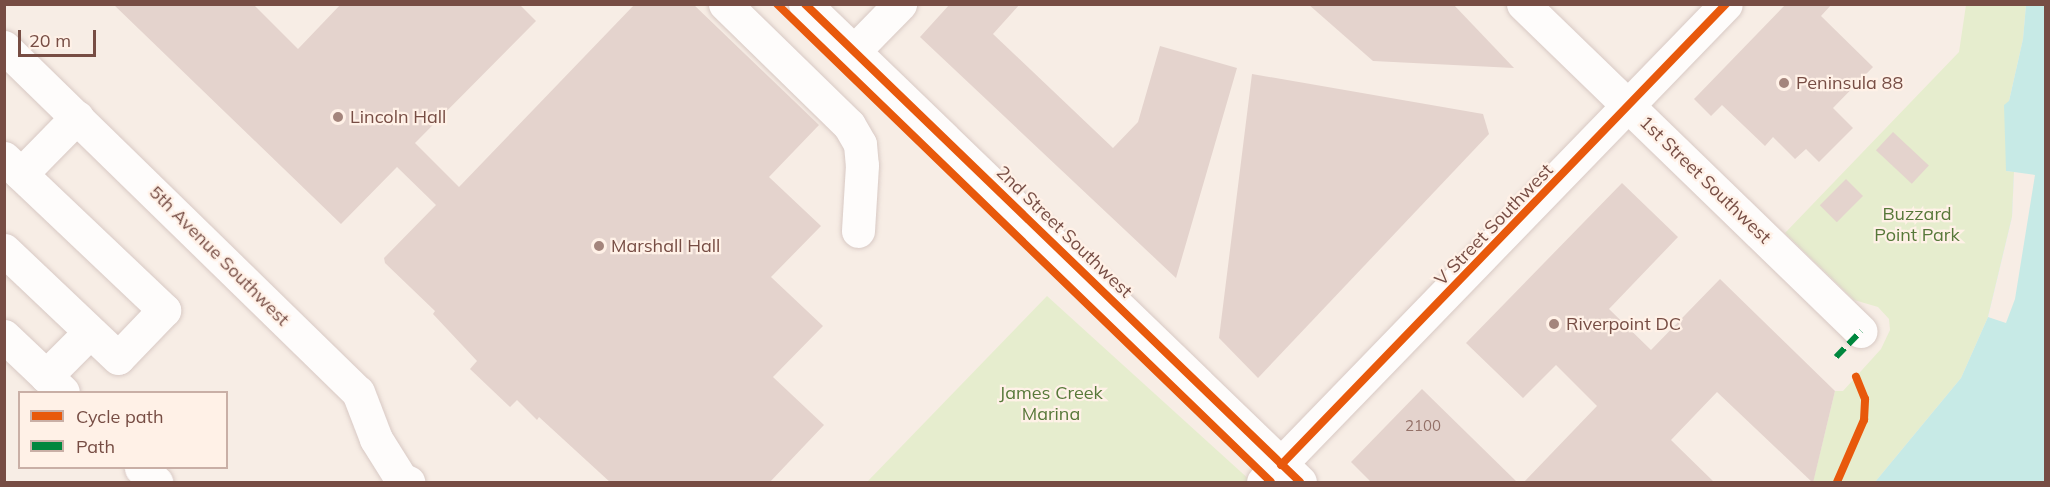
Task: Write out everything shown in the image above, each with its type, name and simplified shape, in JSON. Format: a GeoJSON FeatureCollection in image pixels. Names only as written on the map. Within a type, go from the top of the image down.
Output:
{"type":"FeatureCollection","features":[{"type":"Feature","properties":{"kind":"street"},"geometry":{"type":"LineString","coordinates":[[725,4],[849,125],[860,144],[862,165],[858,231]]}},
{"type":"Feature","properties":{"kind":"street","name":"2nd Street Southwest"},"geometry":{"type":"LineString","coordinates":[[805,4],[1282,477]]}},
{"type":"Feature","properties":{"kind":"street"},"geometry":{"type":"LineString","coordinates":[[854,51],[900,4]]}},
{"type":"Feature","properties":{"kind":"street","name":"1st Street Southwest"},"geometry":{"type":"LineString","coordinates":[[1523,4],[1861,331]]}},
{"type":"Feature","properties":{"kind":"street","name":"V Street Southwest"},"geometry":{"type":"LineString","coordinates":[[1282,477],[1726,4]]}},
{"type":"Feature","properties":{"kind":"street","name":"5th Avenue Southwest"},"geometry":{"type":"LineString","coordinates":[[4,47],[358,392],[376,439],[402,481]]}},
{"type":"Feature","properties":{"kind":"street"},"geometry":{"type":"LineString","coordinates":[[4,250],[118,358],[164,310],[13,166],[77,117]]}},
{"type":"Feature","properties":{"kind":"street"},"geometry":{"type":"LineString","coordinates":[[4,336],[54,384],[90,332]]}},
{"type":"Feature","properties":{"kind":"street"},"geometry":{"type":"LineString","coordinates":[[142,469],[156,483]]}},
{"type":"Feature","properties":{"kind":"green space","name":"Buzzard Point Park"},"geometry":{"type":"Polygon","coordinates":[[[1966,5],[2026,5],[2023,39],[2009,101],[2006,171],[2014,172],[2012,217],[1988,317],[1961,378],[1875,482],[1813,482],[1835,391],[1843,391],[1881,349],[1890,330],[1889,319],[1878,307],[1854,300],[1785,233],[1959,52],[1966,5]]]}},
{"type":"Feature","properties":{"kind":"green space","name":"James Creek Marina"},"geometry":{"type":"Polygon","coordinates":[[[1047,296],[1252,482],[867,482],[1047,296]]]}},
{"type":"Feature","properties":{"kind":"water"},"geometry":{"type":"Polygon","coordinates":[[[2026,5],[2045,5],[2045,482],[1875,482],[1961,378],[1988,317],[2012,217],[2014,172],[2006,171],[2004,105],[2009,101],[2023,39],[2026,5]]]}},
{"type":"Feature","properties":{"kind":"pier"},"geometry":{"type":"Polygon","coordinates":[[[2014,172],[2035,175],[2015,299],[2006,323],[1988,317],[2012,217],[2014,172]]]}},
{"type":"Feature","properties":{"kind":"building","name":"Marshall Hall"},"geometry":{"type":"Polygon","coordinates":[[[113,4],[253,4],[298,49],[341,4],[519,4],[536,21],[415,143],[459,187],[635,4],[693,4],[819,125],[769,177],[821,226],[771,277],[823,326],[773,377],[824,425],[769,483],[611,483],[539,417],[537,420],[517,400],[510,407],[470,369],[477,361],[433,314],[435,311],[385,263],[384,258],[436,205],[397,167],[341,224],[113,4]]]}},
{"type":"Feature","properties":{"kind":"building"},"geometry":{"type":"Polygon","coordinates":[[[950,4],[1020,4],[993,34],[1113,148],[1138,122],[1160,46],[1237,68],[1176,278],[920,37],[950,4]]]}},
{"type":"Feature","properties":{"kind":"building"},"geometry":{"type":"Polygon","coordinates":[[[1308,4],[1453,4],[1514,68],[1373,61],[1308,4]]]}},
{"type":"Feature","properties":{"kind":"building","name":"Peninsula 88"},"geometry":{"type":"Polygon","coordinates":[[[1786,4],[1832,4],[1821,16],[1873,67],[1833,108],[1853,128],[1819,162],[1806,149],[1795,159],[1773,137],[1765,146],[1722,105],[1711,116],[1694,99],[1786,4]]]}},
{"type":"Feature","properties":{"kind":"building"},"geometry":{"type":"Polygon","coordinates":[[[1252,74],[1483,114],[1489,134],[1258,378],[1219,338],[1252,74]]]}},
{"type":"Feature","properties":{"kind":"building"},"geometry":{"type":"Polygon","coordinates":[[[1893,132],[1929,165],[1912,184],[1876,150],[1893,132]]]}},
{"type":"Feature","properties":{"kind":"building"},"geometry":{"type":"Polygon","coordinates":[[[1846,179],[1863,196],[1837,222],[1820,205],[1846,179]]]}},
{"type":"Feature","properties":{"kind":"building","name":"Riverpoint DC"},"geometry":{"type":"Polygon","coordinates":[[[1622,183],[1678,237],[1609,309],[1651,350],[1720,279],[1835,391],[1813,483],[1717,392],[1671,440],[1715,483],[1523,483],[1597,406],[1556,365],[1523,398],[1466,343],[1622,183]]]}},
{"type":"Feature","properties":{"kind":"building"},"geometry":{"type":"Polygon","coordinates":[[[1422,389],[1518,483],[1372,483],[1351,462],[1422,389]]]}},
{"type":"Feature","properties":{"kind":"marked path"},"geometry":{"type":"LineString","coordinates":[[1836,357],[1861,331]]}},
{"type":"Feature","properties":{"kind":"cycle path"},"geometry":{"type":"LineString","coordinates":[[777,4],[1271,482]]}},
{"type":"Feature","properties":{"kind":"cycle path"},"geometry":{"type":"LineString","coordinates":[[805,4],[1300,482]]}},
{"type":"Feature","properties":{"kind":"cycle path"},"geometry":{"type":"LineString","coordinates":[[1281,465],[1726,4]]}},
{"type":"Feature","properties":{"kind":"cycle path"},"geometry":{"type":"LineString","coordinates":[[1837,482],[1864,420],[1865,399],[1856,377]]}},
{"type":"Feature","properties":{"kind":"place","name":"Peninsula 88"},"geometry":{"type":"Point","coordinates":[1784,83]}},
{"type":"Feature","properties":{"kind":"place","name":"Lincoln Hall"},"geometry":{"type":"Point","coordinates":[338,117]}},
{"type":"Feature","properties":{"kind":"place","name":"Marshall Hall"},"geometry":{"type":"Point","coordinates":[599,246]}},
{"type":"Feature","properties":{"kind":"place","name":"Riverpoint DC"},"geometry":{"type":"Point","coordinates":[1554,324]}}]}
